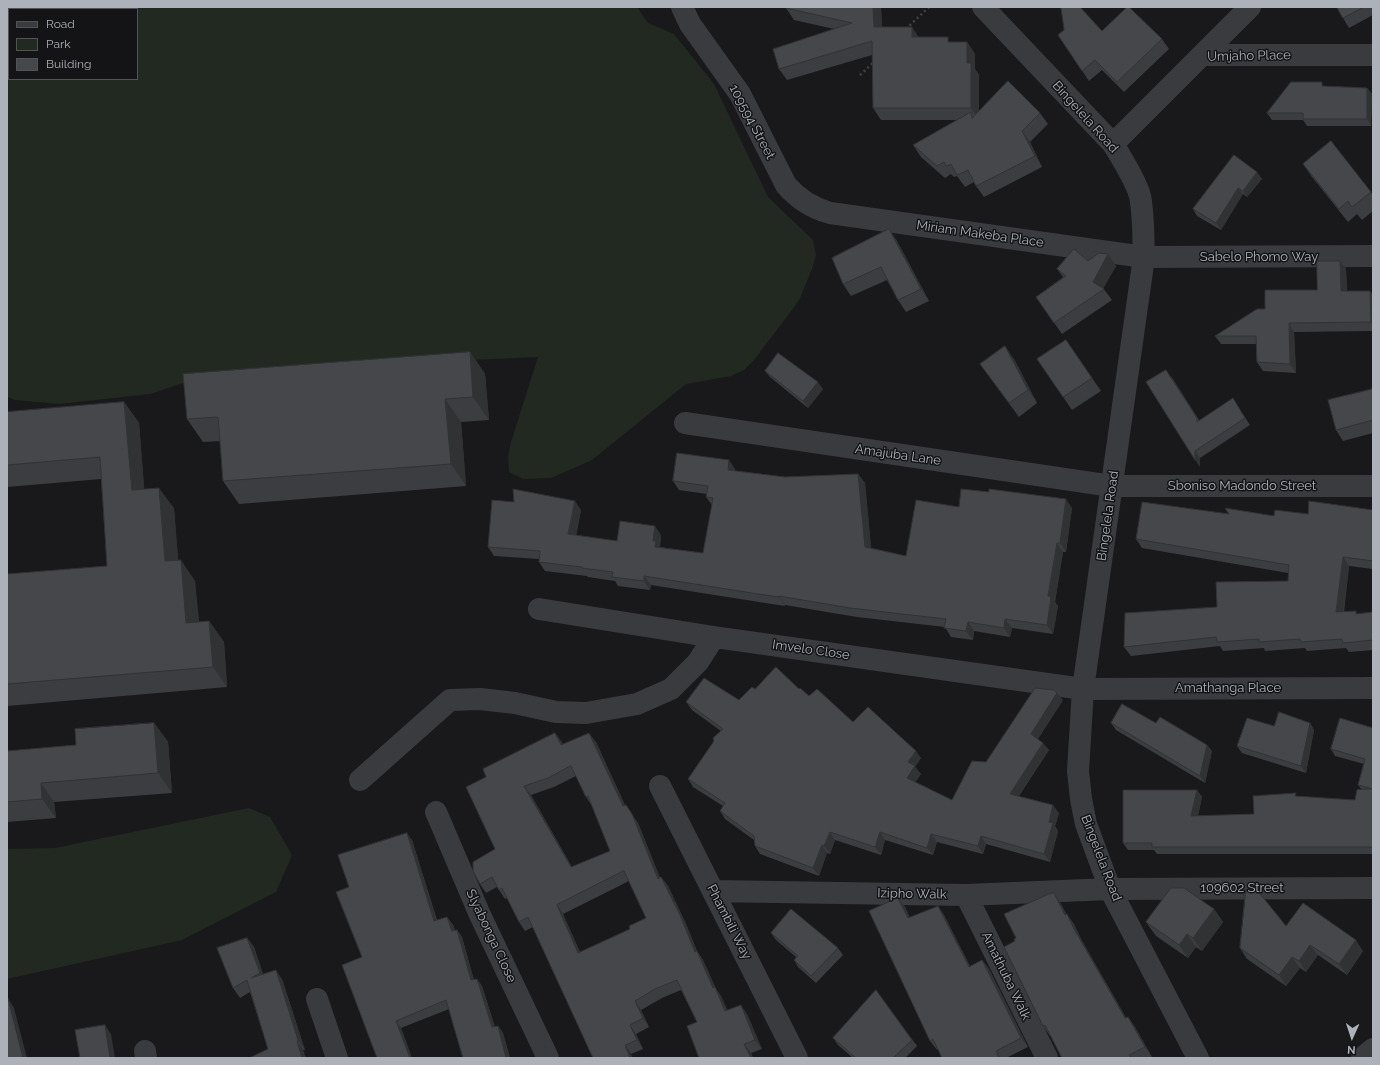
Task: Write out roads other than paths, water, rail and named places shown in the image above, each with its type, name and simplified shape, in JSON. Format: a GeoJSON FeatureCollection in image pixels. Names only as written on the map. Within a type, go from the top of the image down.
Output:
{"type":"FeatureCollection","features":[{"type":"Feature","properties":{"kind":"street","name":"109594 Street"},"geometry":{"type":"LineString","coordinates":[[682,7],[690,24],[740,94],[786,185],[794,194],[817,209]]}},
{"type":"Feature","properties":{"kind":"street","name":"Bingelela Road"},"geometry":{"type":"LineString","coordinates":[[983,7],[1113,144],[1140,194],[1144,257],[1083,689],[1078,771],[1081,799],[1086,824],[1110,889],[1198,1058]]}},
{"type":"Feature","properties":{"kind":"street"},"geometry":{"type":"LineString","coordinates":[[1202,55],[1250,7]]}},
{"type":"Feature","properties":{"kind":"street","name":"Umjaho Place"},"geometry":{"type":"LineString","coordinates":[[1113,144],[1202,55],[1373,55]]}},
{"type":"Feature","properties":{"kind":"street","name":"Miriam Makeba Place"},"geometry":{"type":"LineString","coordinates":[[817,209],[830,213],[1144,257]]}},
{"type":"Feature","properties":{"kind":"street","name":"Sabelo Phomo Way"},"geometry":{"type":"LineString","coordinates":[[1144,257],[1373,256]]}},
{"type":"Feature","properties":{"kind":"street","name":"Amajuba Lane"},"geometry":{"type":"LineString","coordinates":[[685,423],[1112,486]]}},
{"type":"Feature","properties":{"kind":"street","name":"Sboniso Madondo Street"},"geometry":{"type":"LineString","coordinates":[[1112,486],[1373,486]]}},
{"type":"Feature","properties":{"kind":"street","name":"Imvelo Close"},"geometry":{"type":"LineString","coordinates":[[539,609],[714,637],[1083,689]]}},
{"type":"Feature","properties":{"kind":"street"},"geometry":{"type":"LineString","coordinates":[[360,780],[450,700],[480,699],[515,703],[556,712],[586,714],[637,704],[671,689],[698,662],[714,637]]}},
{"type":"Feature","properties":{"kind":"street","name":"Amathanga Place"},"geometry":{"type":"LineString","coordinates":[[1083,689],[1373,688]]}},
{"type":"Feature","properties":{"kind":"street","name":"Phambili Way"},"geometry":{"type":"LineString","coordinates":[[660,786],[797,1058]]}},
{"type":"Feature","properties":{"kind":"street","name":"Slyabonga Close"},"geometry":{"type":"LineString","coordinates":[[436,812],[480,915],[548,1058]]}},
{"type":"Feature","properties":{"kind":"street","name":"109602 Street"},"geometry":{"type":"LineString","coordinates":[[1110,889],[1373,888]]}},
{"type":"Feature","properties":{"kind":"street","name":"Izipho Walk"},"geometry":{"type":"LineString","coordinates":[[713,891],[966,895],[1110,889]]}},
{"type":"Feature","properties":{"kind":"street","name":"Amathuba Walk"},"geometry":{"type":"LineString","coordinates":[[966,895],[1047,1058]]}},
{"type":"Feature","properties":{"kind":"street"},"geometry":{"type":"LineString","coordinates":[[318,999],[337,1058]]}},
{"type":"Feature","properties":{"kind":"street"},"geometry":{"type":"LineString","coordinates":[[1362,1058],[1373,1049]]}}]}
